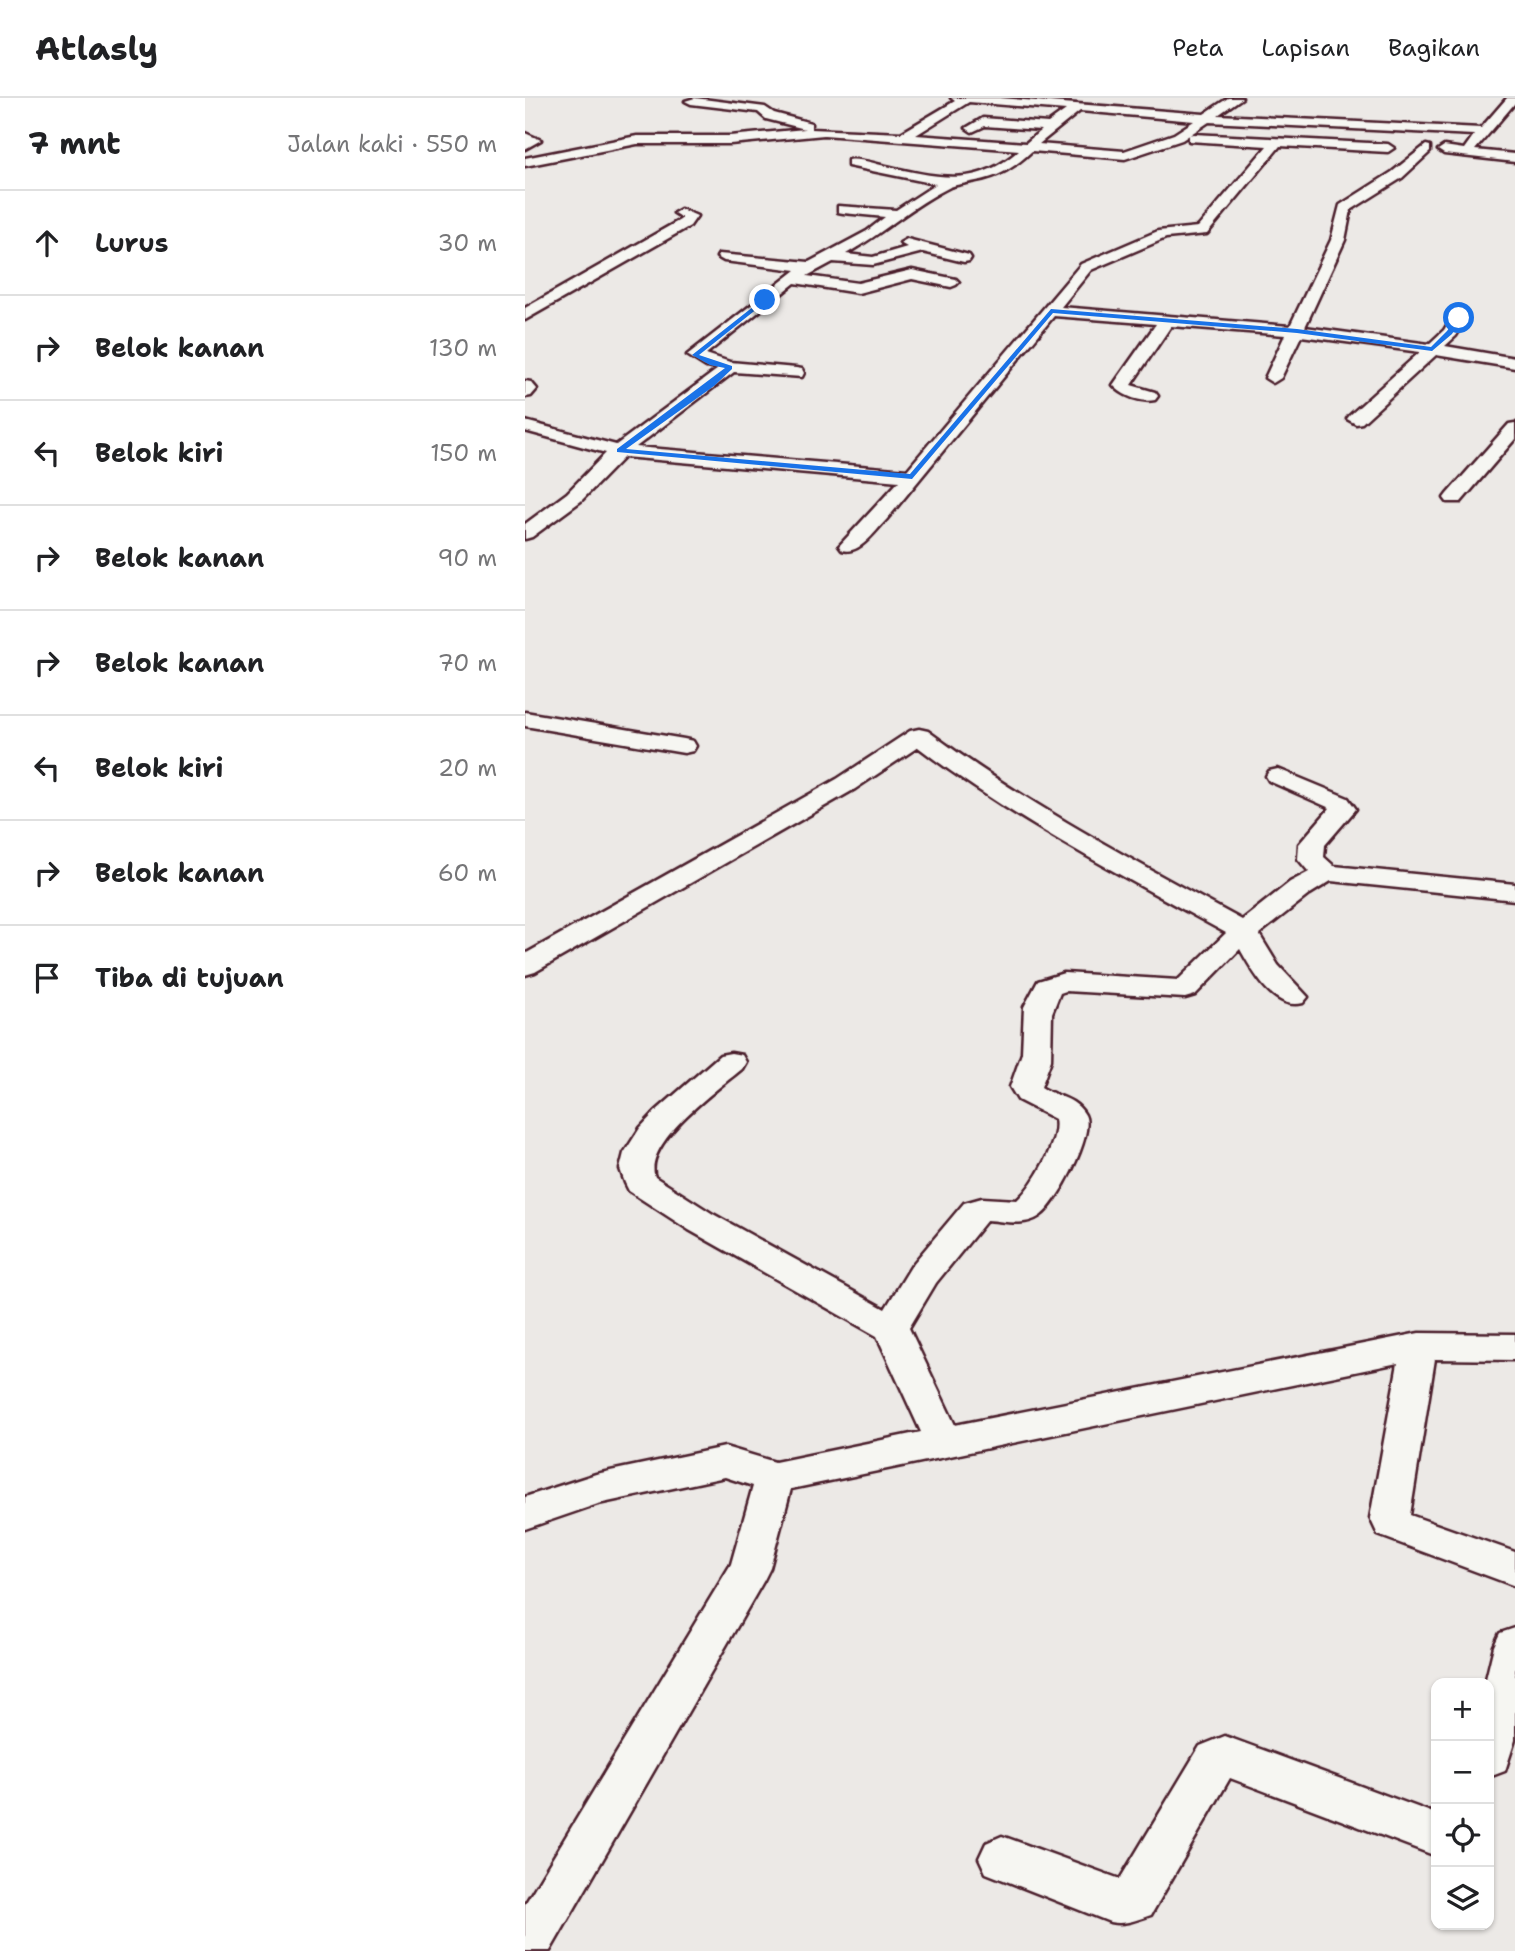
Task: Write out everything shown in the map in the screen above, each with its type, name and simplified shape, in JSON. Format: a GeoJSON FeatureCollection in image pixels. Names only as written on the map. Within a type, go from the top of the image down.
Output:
{"type":"FeatureCollection","features":[{"type":"Feature","properties":{"kind":"street"},"geometry":{"type":"LineString","coordinates":[[957,98],[1029,101],[1206,118],[1486,135]]}},
{"type":"Feature","properties":{"kind":"street"},"geometry":{"type":"LineString","coordinates":[[1108,110],[1122,98]]}},
{"type":"Feature","properties":{"kind":"street"},"geometry":{"type":"LineString","coordinates":[[1033,143],[1125,155],[1178,137],[1236,98]]}},
{"type":"Feature","properties":{"kind":"street"},"geometry":{"type":"LineString","coordinates":[[1467,151],[1486,135],[1513,98]]}},
{"type":"Feature","properties":{"kind":"street"},"geometry":{"type":"LineString","coordinates":[[904,137],[967,99]]}},
{"type":"Feature","properties":{"kind":"street"},"geometry":{"type":"LineString","coordinates":[[664,154],[758,120],[768,112],[691,101]]}},
{"type":"Feature","properties":{"kind":"street"},"geometry":{"type":"LineString","coordinates":[[796,373],[730,367],[695,355],[792,278],[872,234],[898,214],[949,183],[1002,170],[1078,107]]}},
{"type":"Feature","properties":{"kind":"street"},"geometry":{"type":"LineString","coordinates":[[758,120],[824,131],[904,137],[1033,143],[1074,142],[1093,136]]}},
{"type":"Feature","properties":{"kind":"street"},"geometry":{"type":"LineString","coordinates":[[972,128],[983,122],[1051,127]]}},
{"type":"Feature","properties":{"kind":"street"},"geometry":{"type":"LineString","coordinates":[[1379,147],[1386,127]]}},
{"type":"Feature","properties":{"kind":"street"},"geometry":{"type":"LineString","coordinates":[[525,162],[637,140],[740,139],[824,131]]}},
{"type":"Feature","properties":{"kind":"street"},"geometry":{"type":"LineString","coordinates":[[525,136],[535,140],[525,145]]}},
{"type":"Feature","properties":{"kind":"street"},"geometry":{"type":"LineString","coordinates":[[1178,137],[1276,144],[1467,151],[1512,157]]}},
{"type":"Feature","properties":{"kind":"street"},"geometry":{"type":"LineString","coordinates":[[849,546],[912,477],[1090,265],[1163,234],[1202,231],[1276,144]]}},
{"type":"Feature","properties":{"kind":"street"},"geometry":{"type":"LineString","coordinates":[[1273,378],[1338,240],[1345,208],[1397,175],[1426,149]]}},
{"type":"Feature","properties":{"kind":"street"},"geometry":{"type":"LineString","coordinates":[[1493,170],[1512,157]]}},
{"type":"Feature","properties":{"kind":"street"},"geometry":{"type":"LineString","coordinates":[[853,163],[949,183]]}},
{"type":"Feature","properties":{"kind":"street"},"geometry":{"type":"LineString","coordinates":[[843,209],[898,214]]}},
{"type":"Feature","properties":{"kind":"street"},"geometry":{"type":"LineString","coordinates":[[525,315],[685,223],[690,216],[681,213]]}},
{"type":"Feature","properties":{"kind":"street"},"geometry":{"type":"LineString","coordinates":[[872,234],[964,258]]}},
{"type":"Feature","properties":{"kind":"street"},"geometry":{"type":"LineString","coordinates":[[831,257],[877,261],[924,247]]}},
{"type":"Feature","properties":{"kind":"street"},"geometry":{"type":"LineString","coordinates":[[725,257],[810,267]]}},
{"type":"Feature","properties":{"kind":"street"},"geometry":{"type":"LineString","coordinates":[[792,278],[858,288],[912,274],[951,282]]}},
{"type":"Feature","properties":{"kind":"street"},"geometry":{"type":"LineString","coordinates":[[1051,311],[1297,331],[1515,363]]}},
{"type":"Feature","properties":{"kind":"street"},"geometry":{"type":"LineString","coordinates":[[1356,419],[1450,332],[1459,318]]}},
{"type":"Feature","properties":{"kind":"street"},"geometry":{"type":"LineString","coordinates":[[1149,396],[1126,390],[1122,385],[1167,320]]}},
{"type":"Feature","properties":{"kind":"street"},"geometry":{"type":"LineString","coordinates":[[525,533],[574,497],[619,450],[711,384],[730,367]]}},
{"type":"Feature","properties":{"kind":"street"},"geometry":{"type":"LineString","coordinates":[[525,386],[528,389],[525,392]]}},
{"type":"Feature","properties":{"kind":"street"},"geometry":{"type":"LineString","coordinates":[[525,426],[619,450],[912,477]]}},
{"type":"Feature","properties":{"kind":"street"},"geometry":{"type":"LineString","coordinates":[[1454,498],[1515,428]]}},
{"type":"Feature","properties":{"kind":"street"},"geometry":{"type":"LineString","coordinates":[[1495,450],[1515,453]]}},
{"type":"Feature","properties":{"kind":"street"},"geometry":{"type":"LineString","coordinates":[[525,719],[684,746]]}},
{"type":"Feature","properties":{"kind":"street"},"geometry":{"type":"LineString","coordinates":[[525,966],[846,784],[919,736],[971,775],[1090,848],[1244,932],[1266,970],[1293,997]]}},
{"type":"Feature","properties":{"kind":"street"},"geometry":{"type":"LineString","coordinates":[[1277,776],[1339,803],[1343,809],[1312,844],[1311,859],[1326,873]]}},
{"type":"Feature","properties":{"kind":"street"},"geometry":{"type":"LineString","coordinates":[[891,1328],[924,1274],[976,1211],[1020,1211],[1036,1201],[1069,1137],[1073,1125],[1067,1111],[1026,1090],[1038,1050],[1039,1008],[1048,987],[1064,982],[1185,989],[1223,949],[1311,881],[1326,873],[1515,891]]}},
{"type":"Feature","properties":{"kind":"street"},"geometry":{"type":"LineString","coordinates":[[731,1062],[650,1135],[635,1162],[635,1177],[701,1222],[891,1328],[944,1441]]}},
{"type":"Feature","properties":{"kind":"street"},"geometry":{"type":"LineString","coordinates":[[1419,1346],[1390,1518],[1392,1524],[1515,1569]]}},
{"type":"Feature","properties":{"kind":"street"},"geometry":{"type":"LineString","coordinates":[[525,1513],[596,1489],[725,1462],[775,1477],[1419,1346],[1515,1347]]}},
{"type":"Feature","properties":{"kind":"street"},"geometry":{"type":"LineString","coordinates":[[525,1949],[750,1568],[775,1477]]}},
{"type":"Feature","properties":{"kind":"street"},"geometry":{"type":"LineString","coordinates":[[1493,1741],[1515,1646]]}},
{"type":"Feature","properties":{"kind":"street"},"geometry":{"type":"LineString","coordinates":[[1002,1858],[1111,1900],[1121,1902],[1134,1899],[1216,1760],[1225,1756],[1431,1833]]}},
{"type":"Feature","properties":{"kind":"route"},"geometry":{"type":"LineString","coordinates":[[765,300],[731,329],[696,352],[698,358],[730,367],[711,384],[619,450],[912,477],[1051,311],[1297,331],[1432,349],[1450,332],[1459,318]]}}]}
